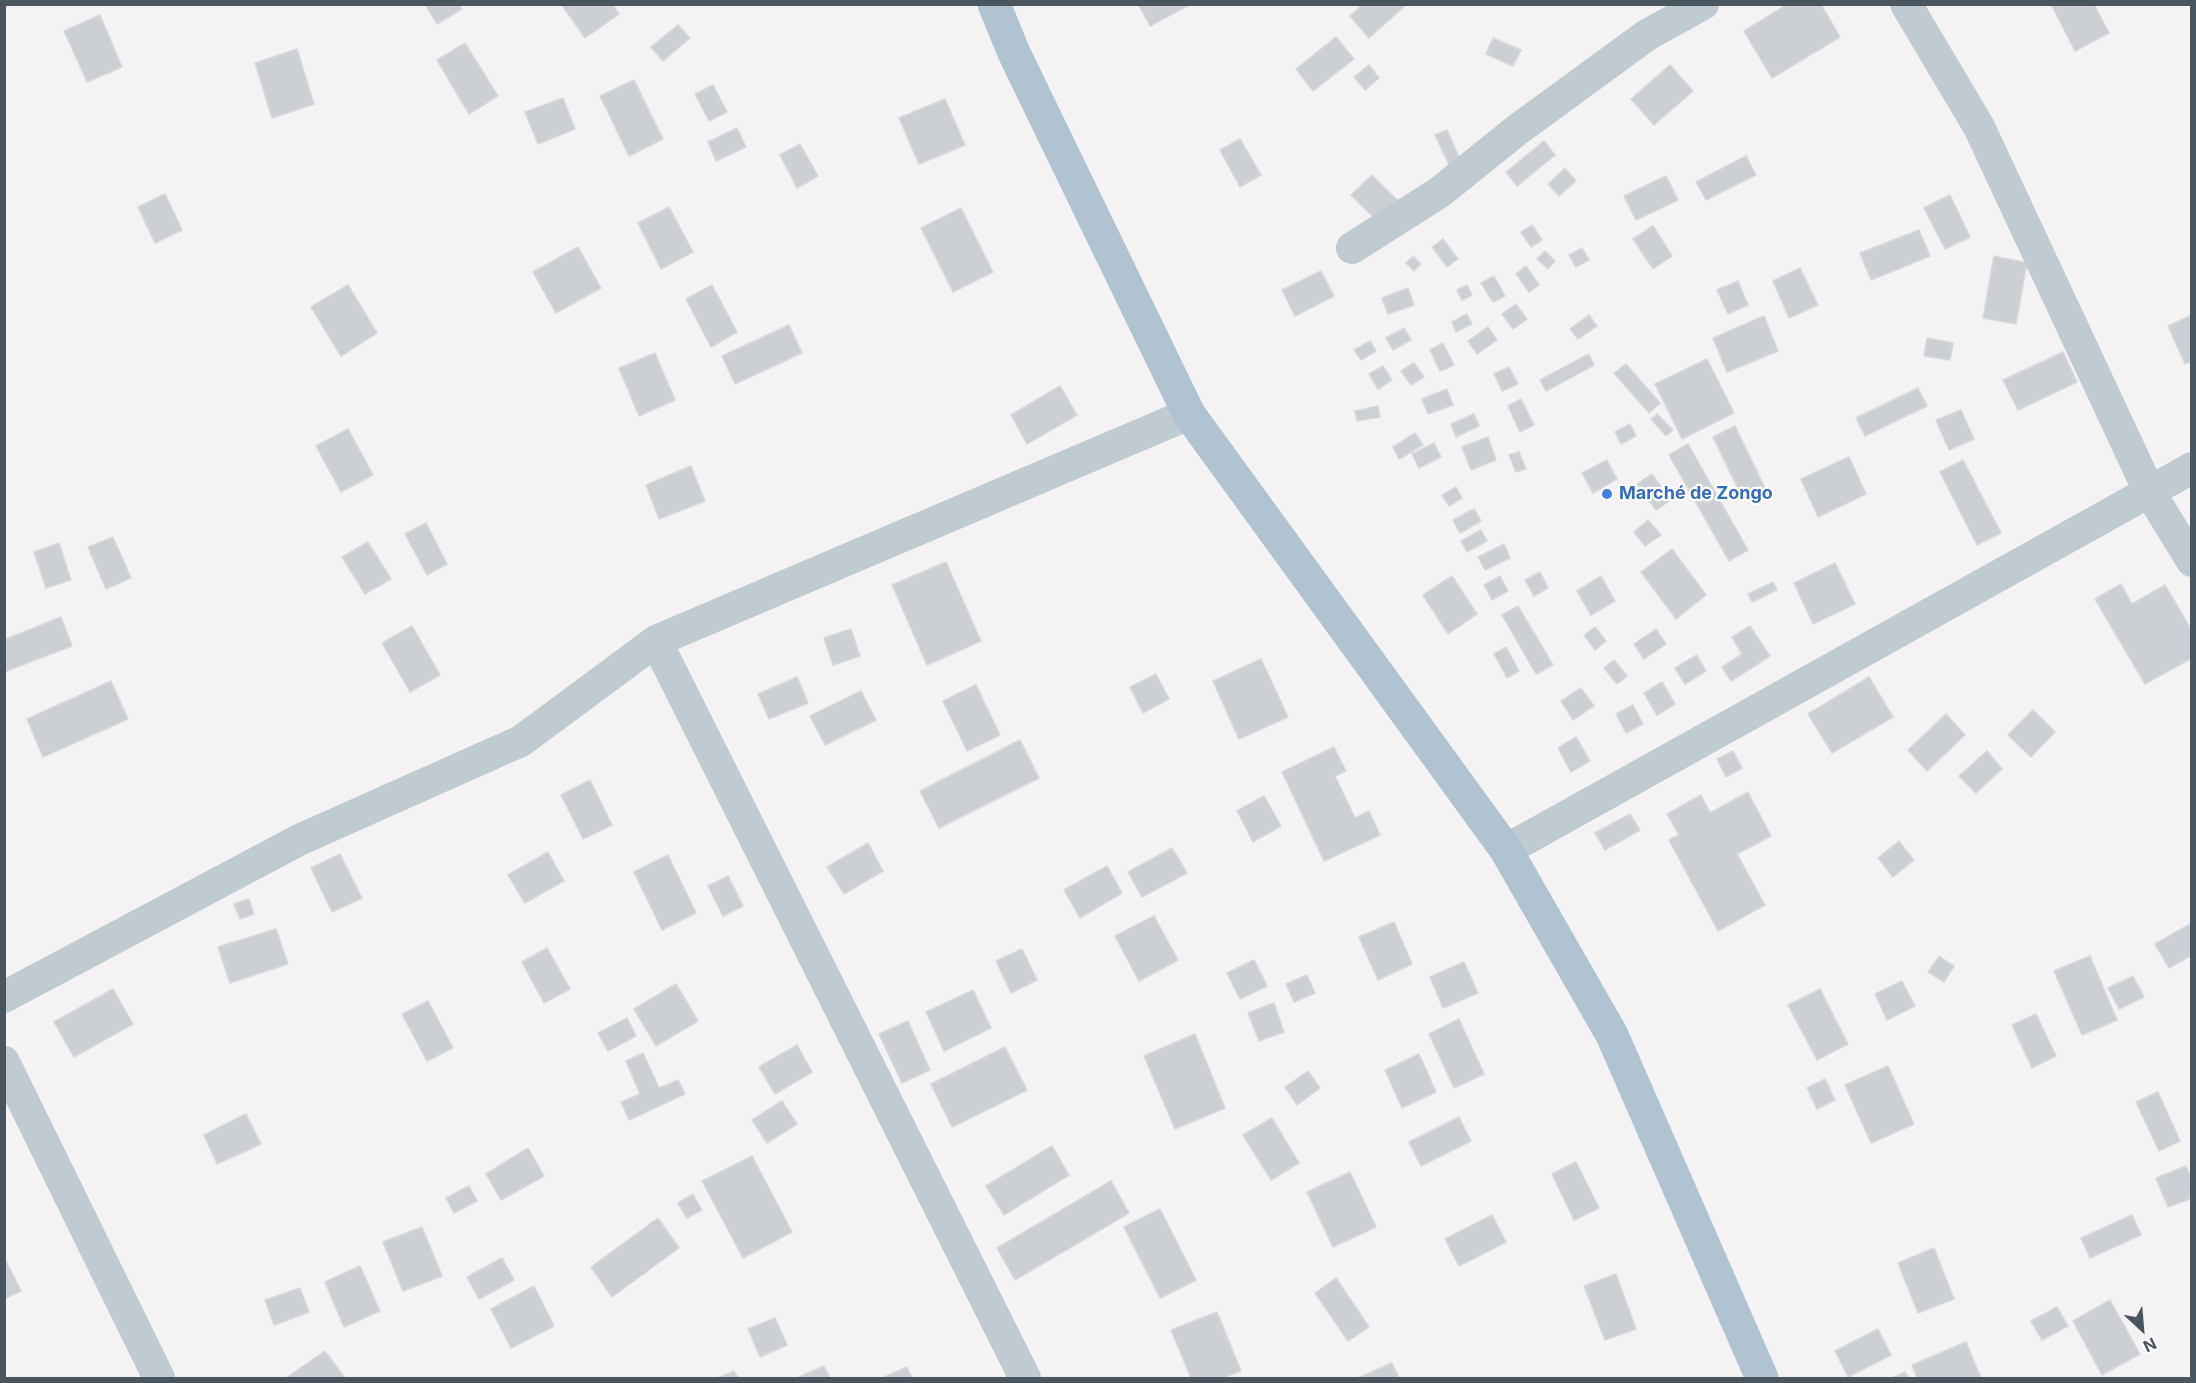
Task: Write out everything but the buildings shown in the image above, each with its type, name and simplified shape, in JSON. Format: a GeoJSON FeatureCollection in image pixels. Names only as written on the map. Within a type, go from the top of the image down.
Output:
{"type":"FeatureCollection","features":[{"type":"Feature","properties":{"kind":"main road"},"geometry":{"type":"LineString","coordinates":[[994,4],[1014,53],[1189,414],[1506,850],[1612,1035],[1762,1378]]}},
{"type":"Feature","properties":{"kind":"street"},"geometry":{"type":"LineString","coordinates":[[1352,248],[1440,192],[1517,130],[1647,35],[1703,4]]}},
{"type":"Feature","properties":{"kind":"street"},"geometry":{"type":"LineString","coordinates":[[1906,4],[1979,127],[2149,491],[2192,561]]}},
{"type":"Feature","properties":{"kind":"street"},"geometry":{"type":"LineString","coordinates":[[4,997],[298,840],[521,741],[656,641],[1189,414]]}},
{"type":"Feature","properties":{"kind":"street"},"geometry":{"type":"LineString","coordinates":[[1506,850],[2192,468]]}},
{"type":"Feature","properties":{"kind":"street"},"geometry":{"type":"LineString","coordinates":[[656,641],[1026,1378]]}},
{"type":"Feature","properties":{"kind":"street"},"geometry":{"type":"LineString","coordinates":[[4,1062],[159,1378]]}},
{"type":"Feature","properties":{"kind":"place","name":"Marché de Zongo"},"geometry":{"type":"Point","coordinates":[1607,494]}}]}
